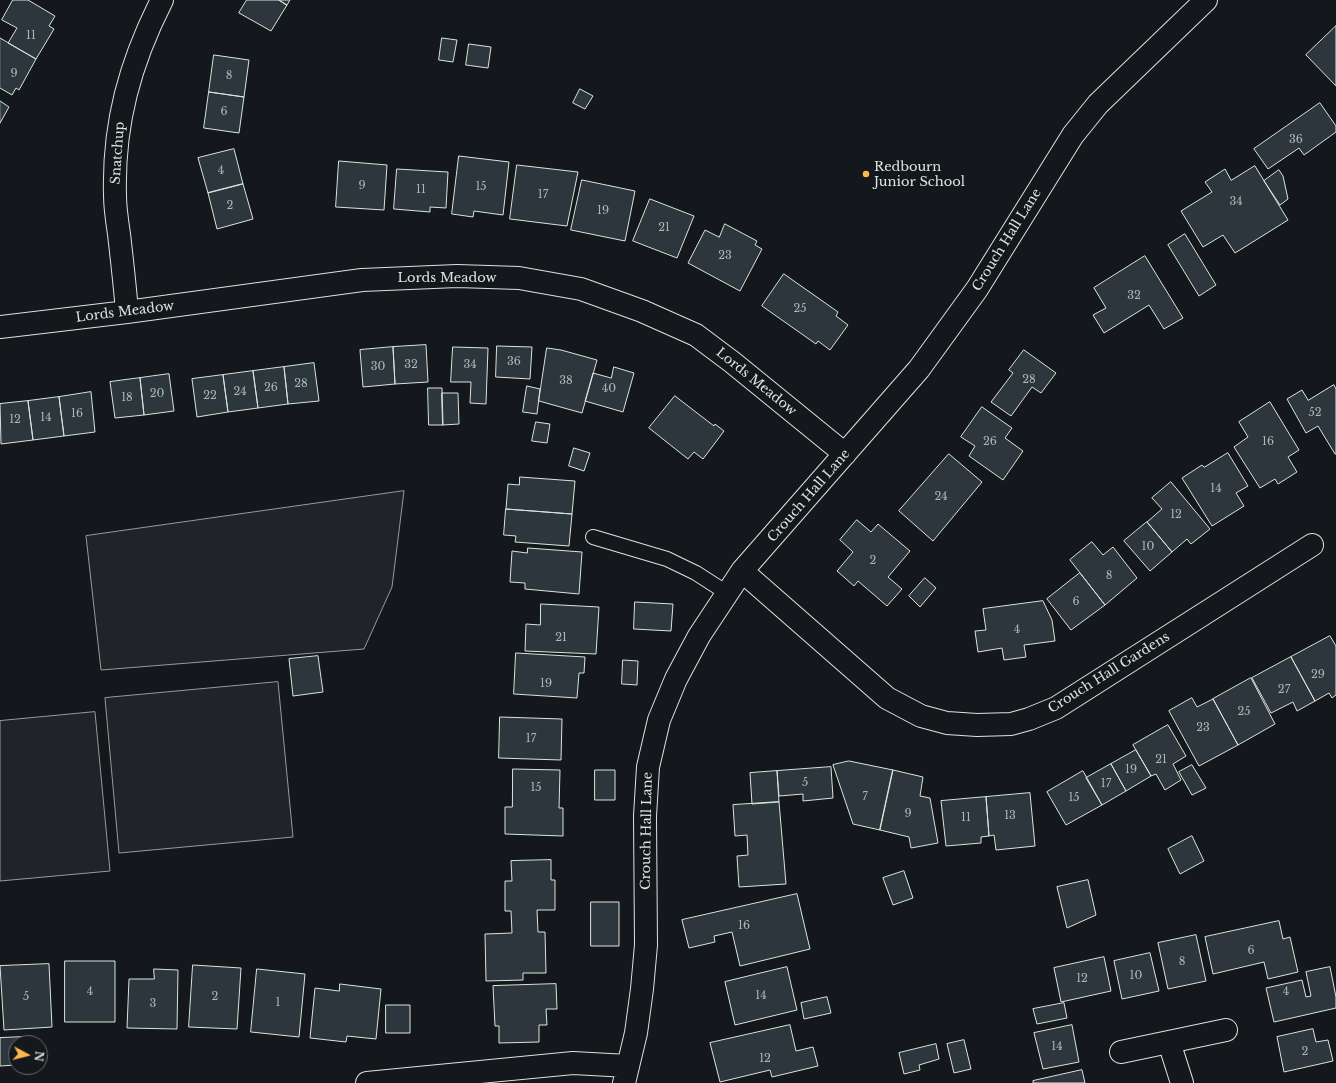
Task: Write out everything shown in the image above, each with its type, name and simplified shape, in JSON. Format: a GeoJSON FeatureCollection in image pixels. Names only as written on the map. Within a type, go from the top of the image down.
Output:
{"type":"FeatureCollection","features":[{"type":"Feature","properties":{"kind":"street","name":"Snatchup"},"geometry":{"type":"LineString","coordinates":[[127,312],[115,196],[116,149],[122,109],[133,66],[147,30],[162,0]]}},
{"type":"Feature","properties":{"kind":"street","name":"Crouch Hall Lane"},"geometry":{"type":"LineString","coordinates":[[626,1074],[636,1034],[646,945],[645,816],[648,767],[659,720],[676,679],[699,636],[742,571],[919,369],[972,295],[1073,135],[1098,104],[1206,0]]}},
{"type":"Feature","properties":{"kind":"street","name":"Lords Meadow"},"geometry":{"type":"LineString","coordinates":[[0,327],[127,312],[362,280],[456,276],[519,278],[581,289],[642,311],[696,335],[732,362],[845,454]]}},
{"type":"Feature","properties":{"kind":"street","name":"Crouch Hall Gardens"},"geometry":{"type":"LineString","coordinates":[[742,571],[888,698],[921,716],[947,723],[977,725],[1011,724],[1029,719],[1056,708],[1312,545]]}},
{"type":"Feature","properties":{"kind":"street"},"geometry":{"type":"LineString","coordinates":[[1121,1052],[1226,1030]]}},
{"type":"Feature","properties":{"kind":"street"},"geometry":{"type":"LineString","coordinates":[[1169,1042],[1182,1083]]}},
{"type":"Feature","properties":{"kind":"street"},"geometry":{"type":"LineString","coordinates":[[367,1083],[573,1063],[626,1074]]}},
{"type":"Feature","properties":{"kind":"lane"},"geometry":{"type":"LineString","coordinates":[[593,537],[667,559],[696,573],[728,593]]}},
{"type":"Feature","properties":{"kind":"shaded area"},"geometry":{"type":"Polygon","coordinates":[[[404,491],[392,587],[364,649],[101,670],[86,536],[404,491]]]}},
{"type":"Feature","properties":{"kind":"shaded area"},"geometry":{"type":"Polygon","coordinates":[[[278,682],[293,837],[119,853],[105,698],[278,682]]]}},
{"type":"Feature","properties":{"kind":"shaded area"},"geometry":{"type":"Polygon","coordinates":[[[95,712],[110,871],[0,881],[0,721],[95,712]]]}},
{"type":"Feature","properties":{"kind":"building"},"geometry":{"type":"Polygon","coordinates":[[[13,0],[28,0],[55,16],[49,26],[54,29],[36,59],[8,43],[17,28],[2,20],[13,0]]]}},
{"type":"Feature","properties":{"kind":"building"},"geometry":{"type":"Polygon","coordinates":[[[247,0],[279,0],[287,5],[271,31],[239,13],[247,0]]]}},
{"type":"Feature","properties":{"kind":"building"},"geometry":{"type":"Polygon","coordinates":[[[279,0],[290,0],[287,5],[279,0]]]}},
{"type":"Feature","properties":{"kind":"building"},"geometry":{"type":"Polygon","coordinates":[[[1336,26],[1336,86],[1306,55],[1336,26]]]}},
{"type":"Feature","properties":{"kind":"building"},"geometry":{"type":"Polygon","coordinates":[[[0,38],[36,59],[19,90],[16,88],[12,95],[0,88],[0,38]]]}},
{"type":"Feature","properties":{"kind":"building"},"geometry":{"type":"Polygon","coordinates":[[[442,38],[457,40],[453,62],[439,60],[442,38]]]}},
{"type":"Feature","properties":{"kind":"building"},"geometry":{"type":"Polygon","coordinates":[[[469,44],[491,47],[488,68],[466,65],[469,44]]]}},
{"type":"Feature","properties":{"kind":"building"},"geometry":{"type":"Polygon","coordinates":[[[214,55],[249,60],[244,97],[209,92],[214,55]]]}},
{"type":"Feature","properties":{"kind":"building"},"geometry":{"type":"Polygon","coordinates":[[[580,89],[593,96],[585,109],[573,103],[580,89]]]}},
{"type":"Feature","properties":{"kind":"building"},"geometry":{"type":"Polygon","coordinates":[[[209,92],[244,97],[239,133],[204,128],[209,92]]]}},
{"type":"Feature","properties":{"kind":"building"},"geometry":{"type":"Polygon","coordinates":[[[0,101],[9,107],[0,123],[0,101]]]}},
{"type":"Feature","properties":{"kind":"building"},"geometry":{"type":"Polygon","coordinates":[[[1320,103],[1336,126],[1336,132],[1304,155],[1299,148],[1268,169],[1254,149],[1320,103]]]}},
{"type":"Feature","properties":{"kind":"building"},"geometry":{"type":"Polygon","coordinates":[[[234,149],[243,184],[208,193],[198,158],[234,149]]]}},
{"type":"Feature","properties":{"kind":"building"},"geometry":{"type":"Polygon","coordinates":[[[459,156],[509,162],[503,215],[474,211],[473,217],[452,214],[459,156]]]}},
{"type":"Feature","properties":{"kind":"building"},"geometry":{"type":"Polygon","coordinates":[[[339,161],[387,165],[384,210],[336,207],[339,161]]]}},
{"type":"Feature","properties":{"kind":"building"},"geometry":{"type":"Polygon","coordinates":[[[517,165],[578,172],[567,226],[510,219],[517,165]]]}},
{"type":"Feature","properties":{"kind":"building"},"geometry":{"type":"Polygon","coordinates":[[[1255,166],[1288,220],[1235,253],[1223,235],[1203,247],[1181,211],[1212,192],[1205,182],[1225,169],[1231,180],[1255,166]]]}},
{"type":"Feature","properties":{"kind":"building"},"geometry":{"type":"Polygon","coordinates":[[[397,169],[448,172],[446,208],[430,207],[430,212],[394,209],[397,169]]]}},
{"type":"Feature","properties":{"kind":"building"},"geometry":{"type":"Polygon","coordinates":[[[1279,170],[1283,176],[1288,199],[1280,205],[1264,181],[1279,170]]]}},
{"type":"Feature","properties":{"kind":"building"},"geometry":{"type":"Polygon","coordinates":[[[582,180],[635,191],[625,241],[571,230],[582,180]]]}},
{"type":"Feature","properties":{"kind":"building"},"geometry":{"type":"Polygon","coordinates":[[[243,184],[253,219],[217,229],[208,193],[243,184]]]}},
{"type":"Feature","properties":{"kind":"building"},"geometry":{"type":"Polygon","coordinates":[[[650,199],[694,216],[677,258],[633,241],[650,199]]]}},
{"type":"Feature","properties":{"kind":"building"},"geometry":{"type":"Polygon","coordinates":[[[725,224],[757,241],[755,245],[762,249],[740,291],[688,263],[705,230],[719,237],[725,224]]]}},
{"type":"Feature","properties":{"kind":"building"},"geometry":{"type":"Polygon","coordinates":[[[1185,234],[1216,285],[1199,296],[1168,245],[1185,234]]]}},
{"type":"Feature","properties":{"kind":"building"},"geometry":{"type":"Polygon","coordinates":[[[1145,256],[1183,318],[1164,329],[1149,305],[1104,333],[1093,315],[1106,308],[1094,288],[1145,256]]]}},
{"type":"Feature","properties":{"kind":"building"},"geometry":{"type":"Polygon","coordinates":[[[784,274],[838,312],[836,316],[848,325],[830,350],[818,341],[816,344],[762,306],[784,274]]]}},
{"type":"Feature","properties":{"kind":"building"},"geometry":{"type":"Polygon","coordinates":[[[426,345],[428,382],[395,384],[393,347],[426,345]]]}},
{"type":"Feature","properties":{"kind":"building"},"geometry":{"type":"Polygon","coordinates":[[[497,346],[532,347],[530,379],[496,377],[497,346]]]}},
{"type":"Feature","properties":{"kind":"building"},"geometry":{"type":"Polygon","coordinates":[[[393,347],[395,384],[363,387],[360,350],[393,347]]]}},
{"type":"Feature","properties":{"kind":"building"},"geometry":{"type":"Polygon","coordinates":[[[453,347],[488,348],[486,404],[470,403],[471,382],[451,382],[453,347]]]}},
{"type":"Feature","properties":{"kind":"building"},"geometry":{"type":"Polygon","coordinates":[[[547,348],[561,350],[597,360],[582,413],[539,401],[547,348]]]}},
{"type":"Feature","properties":{"kind":"building"},"geometry":{"type":"Polygon","coordinates":[[[1024,350],[1056,373],[1041,393],[1032,387],[1011,416],[991,402],[1013,373],[1009,370],[1024,350]]]}},
{"type":"Feature","properties":{"kind":"building"},"geometry":{"type":"Polygon","coordinates":[[[314,363],[319,401],[288,404],[284,367],[314,363]]]}},
{"type":"Feature","properties":{"kind":"building"},"geometry":{"type":"Polygon","coordinates":[[[284,367],[288,404],[258,408],[253,371],[284,367]]]}},
{"type":"Feature","properties":{"kind":"building"},"geometry":{"type":"Polygon","coordinates":[[[614,367],[634,373],[623,412],[585,401],[593,373],[611,378],[614,367]]]}},
{"type":"Feature","properties":{"kind":"building"},"geometry":{"type":"Polygon","coordinates":[[[253,371],[258,408],[228,412],[223,375],[253,371]]]}},
{"type":"Feature","properties":{"kind":"building"},"geometry":{"type":"Polygon","coordinates":[[[169,374],[174,411],[144,415],[140,378],[169,374]]]}},
{"type":"Feature","properties":{"kind":"building"},"geometry":{"type":"Polygon","coordinates":[[[223,375],[228,412],[197,417],[192,379],[223,375]]]}},
{"type":"Feature","properties":{"kind":"building"},"geometry":{"type":"Polygon","coordinates":[[[140,378],[144,415],[115,418],[110,382],[140,378]]]}},
{"type":"Feature","properties":{"kind":"building"},"geometry":{"type":"Polygon","coordinates":[[[1334,385],[1336,389],[1336,454],[1318,426],[1306,433],[1287,399],[1302,390],[1308,400],[1334,385]]]}},
{"type":"Feature","properties":{"kind":"building"},"geometry":{"type":"Polygon","coordinates":[[[527,386],[540,389],[537,414],[523,412],[527,386]]]}},
{"type":"Feature","properties":{"kind":"building"},"geometry":{"type":"Polygon","coordinates":[[[428,388],[442,388],[443,425],[429,425],[428,388]]]}},
{"type":"Feature","properties":{"kind":"building"},"geometry":{"type":"Polygon","coordinates":[[[91,392],[95,432],[64,436],[59,397],[91,392]]]}},
{"type":"Feature","properties":{"kind":"building"},"geometry":{"type":"Polygon","coordinates":[[[442,393],[458,393],[459,424],[443,425],[442,393]]]}},
{"type":"Feature","properties":{"kind":"building"},"geometry":{"type":"Polygon","coordinates":[[[675,396],[714,426],[715,424],[724,431],[703,459],[694,452],[688,459],[649,428],[675,396]]]}},
{"type":"Feature","properties":{"kind":"building"},"geometry":{"type":"Polygon","coordinates":[[[59,397],[64,436],[33,440],[28,401],[59,397]]]}},
{"type":"Feature","properties":{"kind":"building"},"geometry":{"type":"Polygon","coordinates":[[[28,401],[33,440],[1,444],[0,404],[28,401]]]}},
{"type":"Feature","properties":{"kind":"building"},"geometry":{"type":"Polygon","coordinates":[[[1270,402],[1299,450],[1288,457],[1297,472],[1278,484],[1275,479],[1260,488],[1234,447],[1248,437],[1239,422],[1270,402]]]}},
{"type":"Feature","properties":{"kind":"building"},"geometry":{"type":"Polygon","coordinates":[[[982,407],[1012,428],[1005,438],[1023,451],[1003,480],[969,456],[975,446],[961,437],[982,407]]]}},
{"type":"Feature","properties":{"kind":"building"},"geometry":{"type":"Polygon","coordinates":[[[536,422],[550,424],[547,443],[532,441],[536,422]]]}},
{"type":"Feature","properties":{"kind":"building"},"geometry":{"type":"Polygon","coordinates":[[[574,448],[590,453],[584,471],[569,466],[574,448]]]}},
{"type":"Feature","properties":{"kind":"building"},"geometry":{"type":"Polygon","coordinates":[[[1228,453],[1248,486],[1236,493],[1244,506],[1212,526],[1182,478],[1202,465],[1204,467],[1228,453]]]}},
{"type":"Feature","properties":{"kind":"building"},"geometry":{"type":"Polygon","coordinates":[[[949,454],[982,482],[933,541],[899,511],[949,454]]]}},
{"type":"Feature","properties":{"kind":"building"},"geometry":{"type":"Polygon","coordinates":[[[520,477],[575,481],[572,514],[506,509],[508,484],[519,485],[520,477]]]}},
{"type":"Feature","properties":{"kind":"building"},"geometry":{"type":"Polygon","coordinates":[[[1171,482],[1210,529],[1191,544],[1187,539],[1172,552],[1147,522],[1162,509],[1152,498],[1171,482]]]}},
{"type":"Feature","properties":{"kind":"building"},"geometry":{"type":"Polygon","coordinates":[[[506,509],[572,514],[569,546],[515,542],[516,536],[504,535],[506,509]]]}},
{"type":"Feature","properties":{"kind":"building"},"geometry":{"type":"Polygon","coordinates":[[[857,520],[871,532],[878,524],[910,551],[888,577],[902,589],[887,606],[858,581],[854,586],[837,571],[853,552],[840,540],[857,520]]]}},
{"type":"Feature","properties":{"kind":"building"},"geometry":{"type":"Polygon","coordinates":[[[1147,522],[1172,552],[1150,571],[1124,541],[1147,522]]]}},
{"type":"Feature","properties":{"kind":"building"},"geometry":{"type":"Polygon","coordinates":[[[1092,542],[1103,555],[1113,547],[1137,578],[1105,605],[1070,560],[1092,542]]]}},
{"type":"Feature","properties":{"kind":"building"},"geometry":{"type":"Polygon","coordinates":[[[528,548],[582,552],[579,594],[525,589],[525,583],[510,582],[512,551],[527,553],[528,548]]]}},
{"type":"Feature","properties":{"kind":"building"},"geometry":{"type":"Polygon","coordinates":[[[1080,573],[1105,605],[1071,630],[1047,599],[1080,573]]]}},
{"type":"Feature","properties":{"kind":"building"},"geometry":{"type":"Polygon","coordinates":[[[925,578],[936,588],[920,607],[909,596],[925,578]]]}},
{"type":"Feature","properties":{"kind":"building"},"geometry":{"type":"Polygon","coordinates":[[[1043,601],[1052,620],[1055,641],[1024,645],[1026,657],[1004,660],[1002,648],[978,652],[975,631],[986,630],[983,609],[1043,601]]]}},
{"type":"Feature","properties":{"kind":"building"},"geometry":{"type":"Polygon","coordinates":[[[635,602],[673,604],[671,631],[634,629],[635,602]]]}},
{"type":"Feature","properties":{"kind":"building"},"geometry":{"type":"Polygon","coordinates":[[[541,604],[599,607],[596,654],[525,651],[526,624],[540,625],[541,604]]]}},
{"type":"Feature","properties":{"kind":"building"},"geometry":{"type":"Polygon","coordinates":[[[1330,636],[1336,646],[1336,695],[1332,698],[1329,693],[1315,701],[1291,657],[1330,636]]]}},
{"type":"Feature","properties":{"kind":"building"},"geometry":{"type":"Polygon","coordinates":[[[516,653],[585,657],[584,673],[579,673],[577,698],[514,694],[516,653]]]}},
{"type":"Feature","properties":{"kind":"building"},"geometry":{"type":"Polygon","coordinates":[[[318,656],[323,692],[293,696],[289,659],[318,656]]]}},
{"type":"Feature","properties":{"kind":"building"},"geometry":{"type":"Polygon","coordinates":[[[1291,657],[1315,701],[1297,711],[1293,702],[1271,713],[1252,678],[1291,657]]]}},
{"type":"Feature","properties":{"kind":"building"},"geometry":{"type":"Polygon","coordinates":[[[623,660],[638,661],[637,685],[622,684],[623,660]]]}},
{"type":"Feature","properties":{"kind":"building"},"geometry":{"type":"Polygon","coordinates":[[[1251,678],[1275,724],[1238,745],[1213,699],[1251,678]]]}},
{"type":"Feature","properties":{"kind":"building"},"geometry":{"type":"Polygon","coordinates":[[[1192,698],[1197,707],[1213,699],[1238,745],[1199,766],[1169,711],[1192,698]]]}},
{"type":"Feature","properties":{"kind":"building"},"geometry":{"type":"Polygon","coordinates":[[[500,717],[562,719],[561,760],[499,758],[500,717]]]}},
{"type":"Feature","properties":{"kind":"building"},"geometry":{"type":"Polygon","coordinates":[[[1168,725],[1186,756],[1173,764],[1181,780],[1165,790],[1156,774],[1151,776],[1133,745],[1168,725]]]}},
{"type":"Feature","properties":{"kind":"building"},"geometry":{"type":"Polygon","coordinates":[[[1136,750],[1151,776],[1126,791],[1111,764],[1136,750]]]}},
{"type":"Feature","properties":{"kind":"building"},"geometry":{"type":"Polygon","coordinates":[[[849,761],[893,770],[880,830],[853,824],[833,765],[849,761]]]}},
{"type":"Feature","properties":{"kind":"building"},"geometry":{"type":"Polygon","coordinates":[[[1111,764],[1126,791],[1102,805],[1086,778],[1111,764]]]}},
{"type":"Feature","properties":{"kind":"building"},"geometry":{"type":"Polygon","coordinates":[[[1192,765],[1206,788],[1192,795],[1179,772],[1192,765]]]}},
{"type":"Feature","properties":{"kind":"building"},"geometry":{"type":"Polygon","coordinates":[[[831,767],[833,798],[803,801],[803,794],[779,796],[777,771],[831,767]]]}},
{"type":"Feature","properties":{"kind":"building"},"geometry":{"type":"Polygon","coordinates":[[[513,769],[560,770],[559,808],[563,808],[563,836],[505,834],[505,807],[512,807],[513,769]]]}},
{"type":"Feature","properties":{"kind":"building"},"geometry":{"type":"Polygon","coordinates":[[[595,770],[615,770],[615,800],[595,800],[595,770]]]}},
{"type":"Feature","properties":{"kind":"building"},"geometry":{"type":"Polygon","coordinates":[[[893,770],[923,777],[920,796],[930,798],[938,843],[911,848],[909,837],[880,830],[893,770]]]}},
{"type":"Feature","properties":{"kind":"building"},"geometry":{"type":"Polygon","coordinates":[[[777,771],[779,802],[752,804],[750,773],[777,771]]]}},
{"type":"Feature","properties":{"kind":"building"},"geometry":{"type":"Polygon","coordinates":[[[1083,771],[1102,805],[1066,825],[1047,792],[1083,771]]]}},
{"type":"Feature","properties":{"kind":"building"},"geometry":{"type":"Polygon","coordinates":[[[1030,793],[1035,846],[996,850],[994,835],[989,836],[986,797],[1030,793]]]}},
{"type":"Feature","properties":{"kind":"building"},"geometry":{"type":"Polygon","coordinates":[[[986,797],[989,836],[981,837],[981,843],[946,846],[941,801],[986,797]]]}},
{"type":"Feature","properties":{"kind":"building"},"geometry":{"type":"Polygon","coordinates":[[[779,802],[786,884],[739,887],[737,856],[748,855],[747,835],[735,836],[733,805],[779,802]]]}},
{"type":"Feature","properties":{"kind":"building"},"geometry":{"type":"Polygon","coordinates":[[[1192,836],[1204,861],[1180,874],[1168,849],[1192,836]]]}},
{"type":"Feature","properties":{"kind":"building"},"geometry":{"type":"Polygon","coordinates":[[[551,860],[551,880],[555,880],[555,910],[537,910],[538,932],[545,932],[546,973],[523,973],[523,980],[486,981],[485,934],[512,933],[511,911],[505,911],[505,881],[512,881],[511,861],[551,860]]]}},
{"type":"Feature","properties":{"kind":"building"},"geometry":{"type":"Polygon","coordinates":[[[904,871],[913,898],[893,905],[883,878],[904,871]]]}},
{"type":"Feature","properties":{"kind":"building"},"geometry":{"type":"Polygon","coordinates":[[[1088,880],[1096,915],[1067,928],[1057,887],[1088,880]]]}},
{"type":"Feature","properties":{"kind":"building"},"geometry":{"type":"Polygon","coordinates":[[[797,894],[810,949],[740,966],[732,932],[714,936],[715,942],[689,948],[682,920],[797,894]]]}},
{"type":"Feature","properties":{"kind":"building"},"geometry":{"type":"Polygon","coordinates":[[[591,902],[619,902],[619,946],[591,946],[591,902]]]}},
{"type":"Feature","properties":{"kind":"building"},"geometry":{"type":"Polygon","coordinates":[[[1279,921],[1283,939],[1290,937],[1298,972],[1268,979],[1264,962],[1213,974],[1205,937],[1279,921]]]}},
{"type":"Feature","properties":{"kind":"building"},"geometry":{"type":"Polygon","coordinates":[[[1196,935],[1206,981],[1168,989],[1158,943],[1196,935]]]}},
{"type":"Feature","properties":{"kind":"building"},"geometry":{"type":"Polygon","coordinates":[[[1150,953],[1159,991],[1122,999],[1114,961],[1150,953]]]}},
{"type":"Feature","properties":{"kind":"building"},"geometry":{"type":"Polygon","coordinates":[[[1104,957],[1111,991],[1061,1002],[1054,968],[1104,957]]]}},
{"type":"Feature","properties":{"kind":"building"},"geometry":{"type":"Polygon","coordinates":[[[65,961],[115,961],[115,1022],[65,1022],[65,961]]]}},
{"type":"Feature","properties":{"kind":"building"},"geometry":{"type":"Polygon","coordinates":[[[49,964],[52,1027],[4,1030],[0,966],[49,964]]]}},
{"type":"Feature","properties":{"kind":"building"},"geometry":{"type":"Polygon","coordinates":[[[193,965],[241,968],[237,1029],[189,1027],[193,965]]]}},
{"type":"Feature","properties":{"kind":"building"},"geometry":{"type":"Polygon","coordinates":[[[787,967],[797,1010],[735,1025],[725,982],[787,967]]]}},
{"type":"Feature","properties":{"kind":"building"},"geometry":{"type":"Polygon","coordinates":[[[1330,967],[1336,997],[1336,1008],[1274,1022],[1266,988],[1302,980],[1306,997],[1311,996],[1306,972],[1330,967]]]}},
{"type":"Feature","properties":{"kind":"building"},"geometry":{"type":"Polygon","coordinates":[[[154,969],[178,970],[177,1029],[127,1028],[129,979],[154,979],[154,969]]]}},
{"type":"Feature","properties":{"kind":"building"},"geometry":{"type":"Polygon","coordinates":[[[257,969],[305,974],[299,1037],[251,1032],[257,969]]]}},
{"type":"Feature","properties":{"kind":"building"},"geometry":{"type":"Polygon","coordinates":[[[340,984],[381,989],[376,1039],[347,1036],[346,1042],[310,1038],[315,988],[339,991],[340,984]]]}},
{"type":"Feature","properties":{"kind":"building"},"geometry":{"type":"Polygon","coordinates":[[[556,984],[557,1009],[546,1009],[547,1025],[539,1025],[539,1042],[499,1043],[499,1026],[495,1026],[493,986],[556,984]]]}},
{"type":"Feature","properties":{"kind":"building"},"geometry":{"type":"Polygon","coordinates":[[[827,997],[831,1013],[804,1019],[801,1003],[827,997]]]}},
{"type":"Feature","properties":{"kind":"building"},"geometry":{"type":"Polygon","coordinates":[[[1064,1003],[1067,1018],[1037,1024],[1033,1009],[1064,1003]]]}},
{"type":"Feature","properties":{"kind":"building"},"geometry":{"type":"Polygon","coordinates":[[[386,1005],[410,1005],[410,1033],[386,1033],[386,1005]]]}},
{"type":"Feature","properties":{"kind":"building"},"geometry":{"type":"Polygon","coordinates":[[[790,1025],[796,1051],[813,1047],[818,1066],[772,1077],[770,1070],[720,1082],[710,1043],[790,1025]]]}},
{"type":"Feature","properties":{"kind":"building"},"geometry":{"type":"Polygon","coordinates":[[[1072,1025],[1079,1062],[1043,1069],[1034,1033],[1072,1025]]]}},
{"type":"Feature","properties":{"kind":"building"},"geometry":{"type":"Polygon","coordinates":[[[1313,1029],[1316,1042],[1328,1040],[1333,1061],[1284,1072],[1277,1037],[1313,1029]]]}},
{"type":"Feature","properties":{"kind":"building"},"geometry":{"type":"Polygon","coordinates":[[[0,1038],[8,1038],[8,1066],[0,1066],[0,1038]]]}},
{"type":"Feature","properties":{"kind":"building"},"geometry":{"type":"Polygon","coordinates":[[[964,1040],[971,1069],[954,1073],[947,1044],[964,1040]]]}},
{"type":"Feature","properties":{"kind":"building"},"geometry":{"type":"Polygon","coordinates":[[[936,1044],[939,1059],[919,1065],[920,1070],[904,1074],[899,1053],[936,1044]]]}},
{"type":"Feature","properties":{"kind":"building"},"geometry":{"type":"Polygon","coordinates":[[[1082,1070],[1085,1083],[1033,1083],[1033,1081],[1082,1070]]]}},
{"type":"Feature","properties":{"kind":"place","name":"Redbourn Junior School"},"geometry":{"type":"Point","coordinates":[866,174]}}]}
